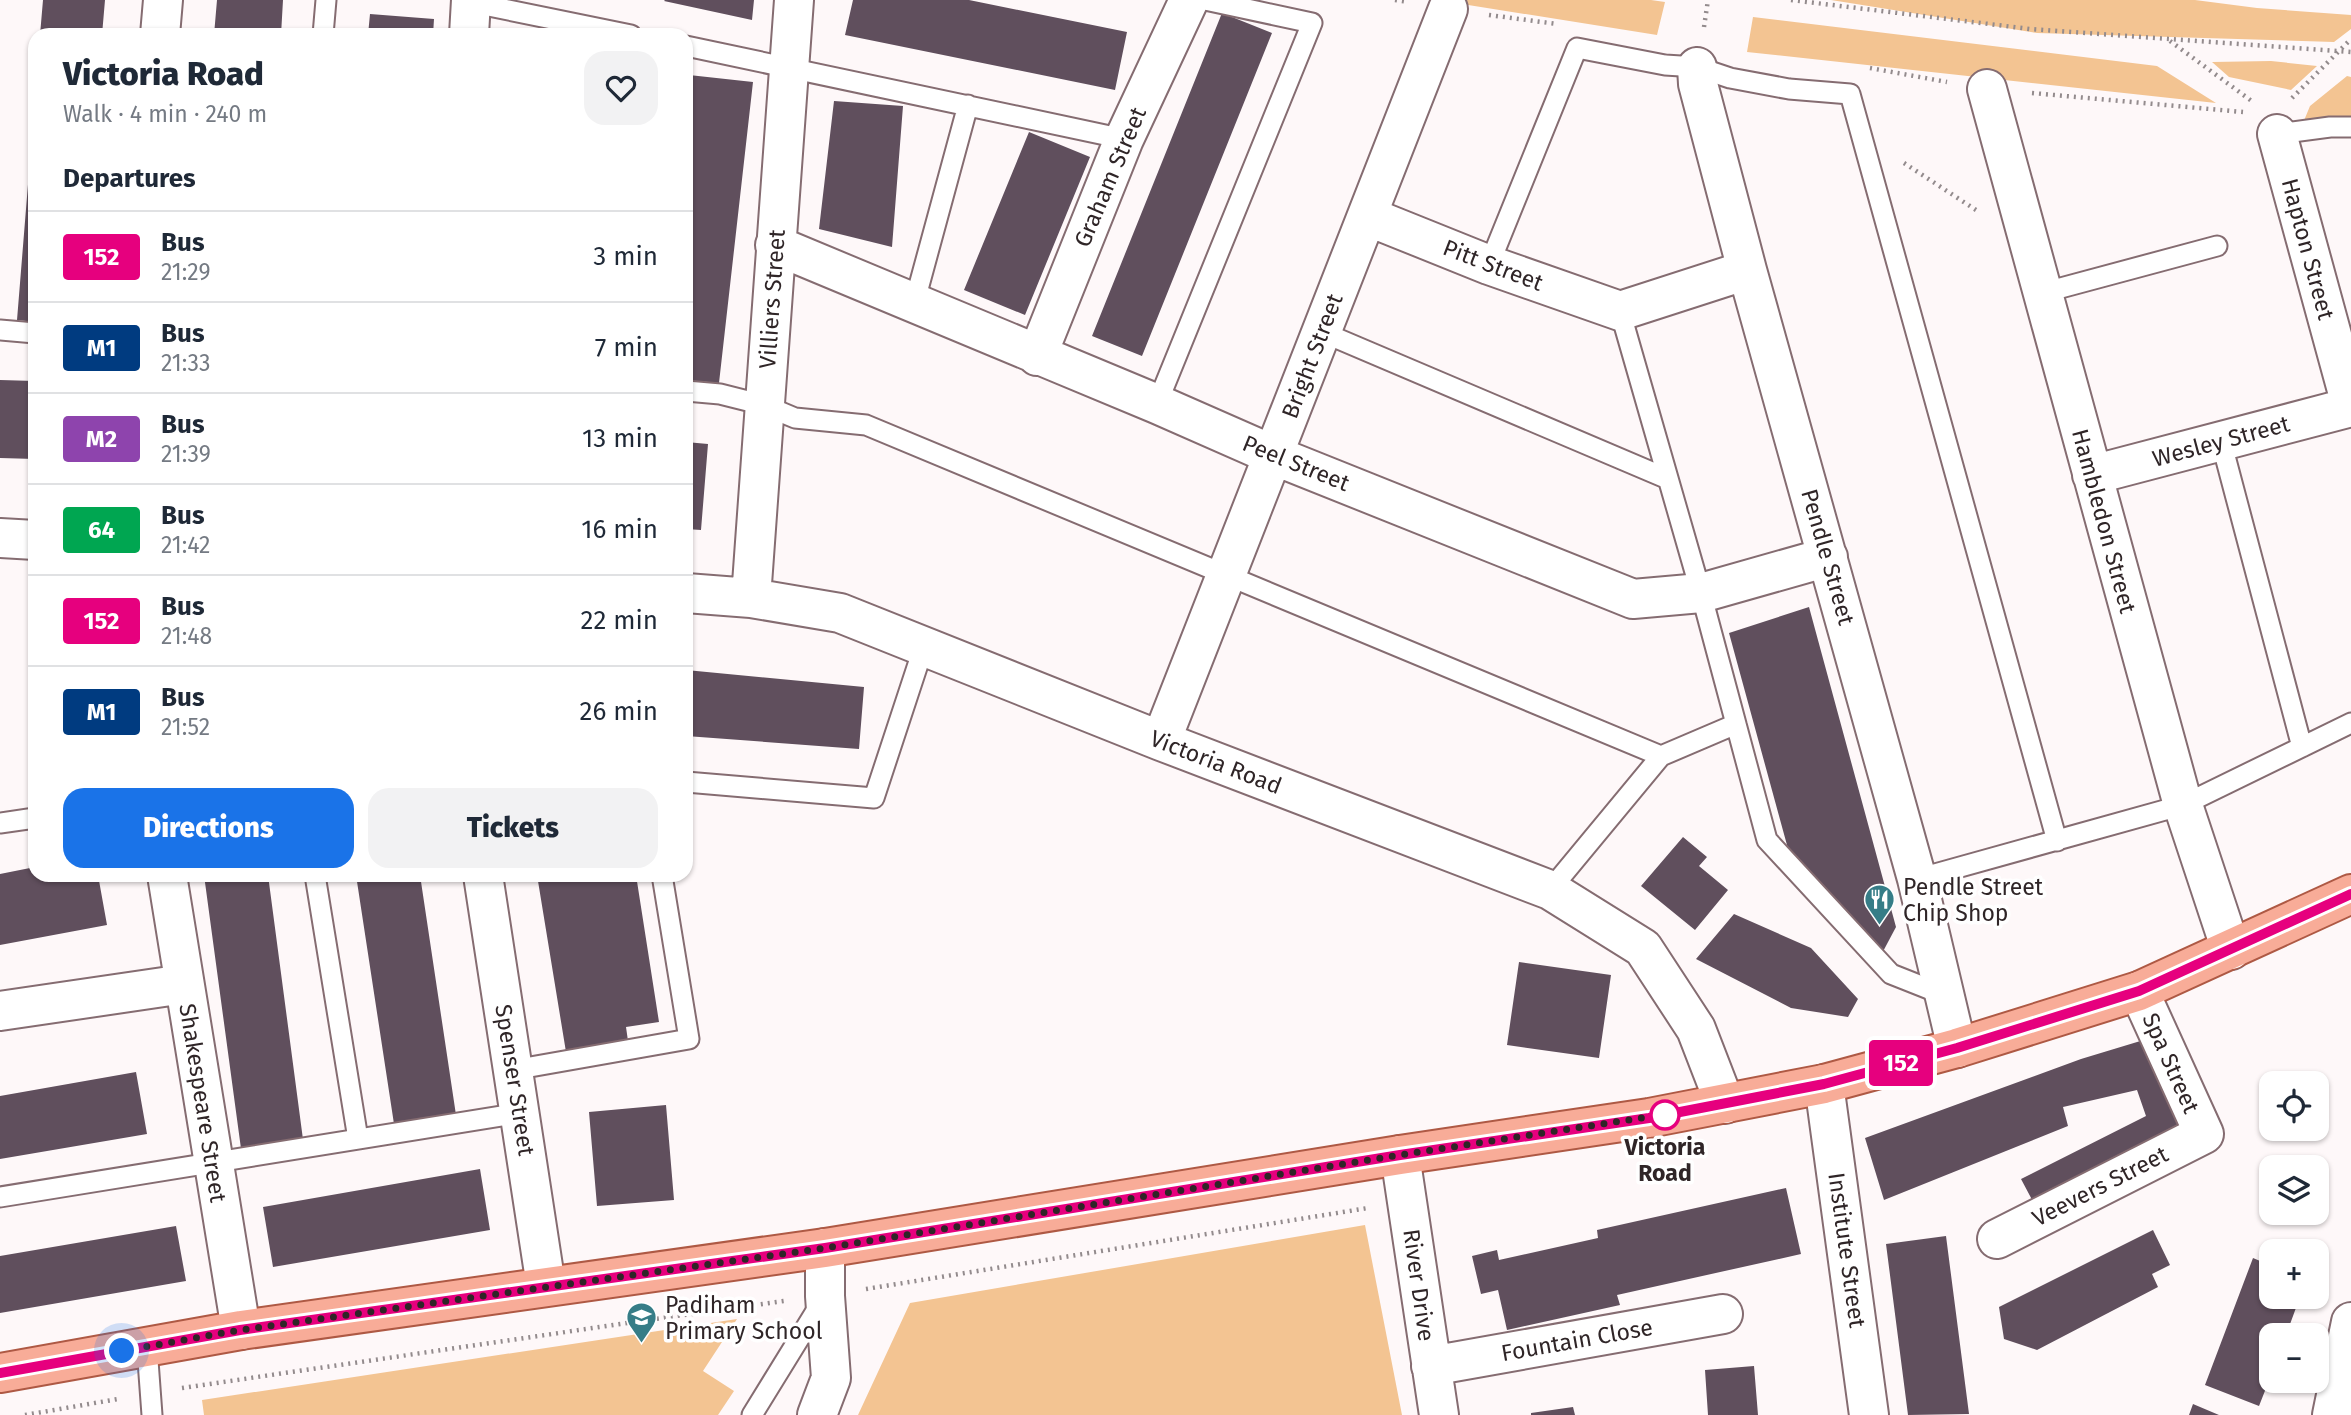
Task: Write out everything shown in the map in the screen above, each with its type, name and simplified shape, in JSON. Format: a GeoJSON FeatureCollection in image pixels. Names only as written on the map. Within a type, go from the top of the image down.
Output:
{"type":"FeatureCollection","features":[{"type":"Feature","properties":{"kind":"main road"},"geometry":{"type":"LineString","coordinates":[[0,1373],[240,1330],[825,1248],[1726,1104],[1824,1084],[1957,1048],[2139,991],[2351,894]]}},
{"type":"Feature","properties":{"kind":"street"},"geometry":{"type":"LineString","coordinates":[[161,28],[163,0]]}},
{"type":"Feature","properties":{"kind":"street","name":"Villiers Street"},"geometry":{"type":"LineString","coordinates":[[751,598],[794,0]]}},
{"type":"Feature","properties":{"kind":"street","name":"Graham Street"},"geometry":{"type":"LineString","coordinates":[[1037,355],[1124,139],[1189,0]]}},
{"type":"Feature","properties":{"kind":"street","name":"Bright Street"},"geometry":{"type":"LineString","coordinates":[[1161,741],[1448,9]]}},
{"type":"Feature","properties":{"kind":"street","name":"Pendle Street"},"geometry":{"type":"LineString","coordinates":[[1697,67],[1698,83],[1747,270],[1917,879],[1957,1048]]}},
{"type":"Feature","properties":{"kind":"street","name":"Hambledon Street"},"geometry":{"type":"LineString","coordinates":[[1987,89],[2183,805],[2231,950]]}},
{"type":"Feature","properties":{"kind":"street","name":"Hapton Street"},"geometry":{"type":"LineString","coordinates":[[2272,124],[2340,319],[2351,406]]}},
{"type":"Feature","properties":{"kind":"street","name":"Pitt Street"},"geometry":{"type":"LineString","coordinates":[[1367,216],[1489,265],[1620,311]]}},
{"type":"Feature","properties":{"kind":"street","name":"Peel Street"},"geometry":{"type":"LineString","coordinates":[[775,246],[1157,404],[1273,456],[1633,599],[1701,593],[1828,557]]}},
{"type":"Feature","properties":{"kind":"street"},"geometry":{"type":"LineString","coordinates":[[1620,311],[1747,270]]}},
{"type":"Feature","properties":{"kind":"street","name":"Wesley Street"},"geometry":{"type":"LineString","coordinates":[[2092,475],[2351,406]]}},
{"type":"Feature","properties":{"kind":"street"},"geometry":{"type":"LineString","coordinates":[[0,538],[28,540]]}},
{"type":"Feature","properties":{"kind":"street","name":"Victoria Road"},"geometry":{"type":"LineString","coordinates":[[693,594],[751,598],[840,612],[1161,741],[1549,890],[1643,948],[1696,1029],[1726,1104]]}},
{"type":"Feature","properties":{"kind":"street","name":"Shakespeare Street"},"geometry":{"type":"LineString","coordinates":[[168,882],[240,1330]]}},
{"type":"Feature","properties":{"kind":"street","name":"Spenser Street"},"geometry":{"type":"LineString","coordinates":[[484,882],[546,1286]]}},
{"type":"Feature","properties":{"kind":"street"},"geometry":{"type":"LineString","coordinates":[[0,1011],[184,984]]}},
{"type":"Feature","properties":{"kind":"street","name":"Spa Street"},"geometry":{"type":"LineString","coordinates":[[2139,991],[2203,1134]]}},
{"type":"Feature","properties":{"kind":"street","name":"Institute Street"},"geometry":{"type":"LineString","coordinates":[[1824,1084],[1870,1415]]}},
{"type":"Feature","properties":{"kind":"street","name":"Veevers Street"},"geometry":{"type":"LineString","coordinates":[[1997,1239],[2203,1134]]}},
{"type":"Feature","properties":{"kind":"street","name":"River Drive"},"geometry":{"type":"LineString","coordinates":[[1400,1155],[1439,1415]]}},
{"type":"Feature","properties":{"kind":"street"},"geometry":{"type":"LineString","coordinates":[[817,1415],[831,1378],[825,1296],[825,1248]]}},
{"type":"Feature","properties":{"kind":"street","name":"Fountain Close"},"geometry":{"type":"LineString","coordinates":[[1431,1366],[1723,1314]]}},
{"type":"Feature","properties":{"kind":"street"},"geometry":{"type":"LineString","coordinates":[[2332,1415],[2351,1321]]}},
{"type":"Feature","properties":{"kind":"lane"},"geometry":{"type":"LineString","coordinates":[[324,28],[326,0]]}},
{"type":"Feature","properties":{"kind":"lane"},"geometry":{"type":"LineString","coordinates":[[1157,404],[1312,23],[1205,0]]}},
{"type":"Feature","properties":{"kind":"lane"},"geometry":{"type":"LineString","coordinates":[[467,9],[587,28]]}},
{"type":"Feature","properties":{"kind":"lane"},"geometry":{"type":"LineString","coordinates":[[693,47],[1124,139]]}},
{"type":"Feature","properties":{"kind":"lane"},"geometry":{"type":"LineString","coordinates":[[1489,265],[1577,48],[1665,65],[1697,67],[1730,78],[1789,89],[1850,94],[2057,841]]}},
{"type":"Feature","properties":{"kind":"lane"},"geometry":{"type":"LineString","coordinates":[[914,304],[968,105]]}},
{"type":"Feature","properties":{"kind":"lane"},"geometry":{"type":"LineString","coordinates":[[2272,124],[2351,127]]}},
{"type":"Feature","properties":{"kind":"lane"},"geometry":{"type":"LineString","coordinates":[[2042,293],[2217,246]]}},
{"type":"Feature","properties":{"kind":"lane"},"geometry":{"type":"LineString","coordinates":[[1620,311],[1701,593],[1767,840],[1891,974],[1944,995]]}},
{"type":"Feature","properties":{"kind":"lane"},"geometry":{"type":"LineString","coordinates":[[0,330],[28,332]]}},
{"type":"Feature","properties":{"kind":"lane"},"geometry":{"type":"LineString","coordinates":[[1322,332],[1668,479]]}},
{"type":"Feature","properties":{"kind":"lane"},"geometry":{"type":"LineString","coordinates":[[693,392],[720,394],[764,405],[795,418],[866,425],[1661,755]]}},
{"type":"Feature","properties":{"kind":"lane"},"geometry":{"type":"LineString","coordinates":[[2221,441],[2302,747]]}},
{"type":"Feature","properties":{"kind":"lane"},"geometry":{"type":"LineString","coordinates":[[693,783],[874,798],[924,646]]}},
{"type":"Feature","properties":{"kind":"lane"},"geometry":{"type":"LineString","coordinates":[[1917,879],[2183,805],[2351,723]]}},
{"type":"Feature","properties":{"kind":"lane"},"geometry":{"type":"LineString","coordinates":[[1549,890],[1661,755],[1736,724]]}},
{"type":"Feature","properties":{"kind":"lane"},"geometry":{"type":"LineString","coordinates":[[0,823],[28,819]]}},
{"type":"Feature","properties":{"kind":"lane"},"geometry":{"type":"LineString","coordinates":[[317,882],[358,1139]]}},
{"type":"Feature","properties":{"kind":"lane"},"geometry":{"type":"LineString","coordinates":[[513,1070],[690,1038],[663,882]]}},
{"type":"Feature","properties":{"kind":"lane"},"geometry":{"type":"LineString","coordinates":[[0,1197],[520,1113]]}},
{"type":"Feature","properties":{"kind":"lane"},"geometry":{"type":"LineString","coordinates":[[752,1415],[825,1296]]}},
{"type":"Feature","properties":{"kind":"lane"},"geometry":{"type":"LineString","coordinates":[[147,1347],[152,1415]]}},
{"type":"Feature","properties":{"kind":"path"},"geometry":{"type":"LineString","coordinates":[[1791,0],[2030,29],[2351,52]]}},
{"type":"Feature","properties":{"kind":"path"},"geometry":{"type":"LineString","coordinates":[[2272,124],[2292,98],[2351,39]]}},
{"type":"Feature","properties":{"kind":"path"},"geometry":{"type":"LineString","coordinates":[[2169,40],[2272,124]]}},
{"type":"Feature","properties":{"kind":"path"},"geometry":{"type":"LineString","coordinates":[[1987,89],[2272,124]]}},
{"type":"Feature","properties":{"kind":"path"},"geometry":{"type":"LineString","coordinates":[[1861,135],[2029,245]]}},
{"type":"Feature","properties":{"kind":"path"},"geometry":{"type":"LineString","coordinates":[[25,1415],[150,1393],[641,1321]]}},
{"type":"Feature","properties":{"kind":"shaded area"},"geometry":{"type":"Polygon","coordinates":[[[1437,0],[1651,0],[1665,2],[1657,35],[1437,0]]]}},
{"type":"Feature","properties":{"kind":"shaded area"},"geometry":{"type":"Polygon","coordinates":[[[1831,0],[2195,0],[2351,15],[2351,29],[2334,42],[2037,33],[1831,0]]]}},
{"type":"Feature","properties":{"kind":"shaded area"},"geometry":{"type":"Polygon","coordinates":[[[1753,17],[2157,66],[2216,103],[1747,52],[1753,17]]]}},
{"type":"Feature","properties":{"kind":"shaded area"},"geometry":{"type":"Polygon","coordinates":[[[2271,61],[2317,66],[2291,90],[2229,77],[2212,62],[2271,61]]]}},
{"type":"Feature","properties":{"kind":"shaded area"},"geometry":{"type":"Polygon","coordinates":[[[2347,76],[2351,77],[2351,123],[2303,123],[2310,106],[2347,76]]]}},
{"type":"Feature","properties":{"kind":"shaded area"},"geometry":{"type":"Polygon","coordinates":[[[1365,1225],[1402,1415],[858,1415],[910,1303],[1365,1225]]]}},
{"type":"Feature","properties":{"kind":"shaded area","name":"Padiham Primary School"},"geometry":{"type":"Polygon","coordinates":[[[737,1319],[703,1371],[734,1391],[718,1415],[204,1415],[202,1400],[737,1319]]]}},
{"type":"Feature","properties":{"kind":"building"},"geometry":{"type":"Polygon","coordinates":[[[43,0],[105,0],[103,28],[41,28],[43,0]]]}},
{"type":"Feature","properties":{"kind":"building"},"geometry":{"type":"Polygon","coordinates":[[[217,0],[283,0],[281,28],[215,28],[217,0]]]}},
{"type":"Feature","properties":{"kind":"building"},"geometry":{"type":"Polygon","coordinates":[[[754,0],[752,20],[664,1],[754,0]]]}},
{"type":"Feature","properties":{"kind":"building"},"geometry":{"type":"Polygon","coordinates":[[[853,0],[969,0],[1127,32],[1115,90],[845,35],[853,0]]]}},
{"type":"Feature","properties":{"kind":"building"},"geometry":{"type":"Polygon","coordinates":[[[1222,13],[1272,33],[1142,356],[1092,336],[1222,13]]]}},
{"type":"Feature","properties":{"kind":"building"},"geometry":{"type":"Polygon","coordinates":[[[370,14],[434,19],[433,28],[369,28],[370,14]]]}},
{"type":"Feature","properties":{"kind":"building"},"geometry":{"type":"Polygon","coordinates":[[[693,75],[753,82],[719,383],[693,381],[693,75]]]}},
{"type":"Feature","properties":{"kind":"building"},"geometry":{"type":"Polygon","coordinates":[[[834,101],[903,106],[892,247],[819,229],[834,101]]]}},
{"type":"Feature","properties":{"kind":"building"},"geometry":{"type":"Polygon","coordinates":[[[1029,132],[1090,157],[1025,315],[964,290],[1029,132]]]}},
{"type":"Feature","properties":{"kind":"building"},"geometry":{"type":"Polygon","coordinates":[[[28,185],[28,321],[17,320],[28,185]]]}},
{"type":"Feature","properties":{"kind":"building"},"geometry":{"type":"Polygon","coordinates":[[[0,380],[28,381],[28,459],[0,458],[0,380]]]}},
{"type":"Feature","properties":{"kind":"building"},"geometry":{"type":"Polygon","coordinates":[[[693,443],[708,444],[701,530],[693,529],[693,443]]]}},
{"type":"Feature","properties":{"kind":"building"},"geometry":{"type":"Polygon","coordinates":[[[1809,607],[1896,927],[1879,959],[1790,856],[1729,633],[1809,607]]]}},
{"type":"Feature","properties":{"kind":"building"},"geometry":{"type":"Polygon","coordinates":[[[693,671],[864,687],[859,749],[693,737],[693,671]]]}},
{"type":"Feature","properties":{"kind":"building"},"geometry":{"type":"Polygon","coordinates":[[[1683,837],[1707,857],[1699,866],[1728,890],[1695,930],[1641,886],[1683,837]]]}},
{"type":"Feature","properties":{"kind":"building"},"geometry":{"type":"Polygon","coordinates":[[[28,868],[28,882],[99,882],[107,925],[0,945],[0,874],[28,868]]]}},
{"type":"Feature","properties":{"kind":"building"},"geometry":{"type":"Polygon","coordinates":[[[205,882],[269,882],[304,1147],[242,1156],[205,882]]]}},
{"type":"Feature","properties":{"kind":"building"},"geometry":{"type":"Polygon","coordinates":[[[357,882],[421,882],[456,1115],[394,1124],[357,882]]]}},
{"type":"Feature","properties":{"kind":"building"},"geometry":{"type":"Polygon","coordinates":[[[538,882],[637,882],[659,1022],[626,1027],[628,1041],[566,1052],[538,882]]]}},
{"type":"Feature","properties":{"kind":"building"},"geometry":{"type":"Polygon","coordinates":[[[1734,914],[1811,948],[1858,999],[1848,1017],[1791,1008],[1696,959],[1734,914]]]}},
{"type":"Feature","properties":{"kind":"building"},"geometry":{"type":"Polygon","coordinates":[[[1519,962],[1611,975],[1599,1058],[1507,1045],[1519,962]]]}},
{"type":"Feature","properties":{"kind":"building"},"geometry":{"type":"Polygon","coordinates":[[[2147,1039],[2191,1138],[2037,1209],[2021,1179],[2146,1116],[2137,1090],[2063,1107],[2068,1126],[1884,1200],[1865,1138],[2081,1059],[2147,1039]]]}},
{"type":"Feature","properties":{"kind":"building"},"geometry":{"type":"Polygon","coordinates":[[[136,1072],[147,1134],[0,1159],[0,1096],[136,1072]]]}},
{"type":"Feature","properties":{"kind":"building"},"geometry":{"type":"Polygon","coordinates":[[[666,1105],[674,1200],[597,1206],[589,1112],[666,1105]]]}},
{"type":"Feature","properties":{"kind":"building"},"geometry":{"type":"Polygon","coordinates":[[[480,1169],[490,1230],[273,1267],[263,1207],[480,1169]]]}},
{"type":"Feature","properties":{"kind":"building"},"geometry":{"type":"Polygon","coordinates":[[[1786,1188],[1801,1254],[1617,1295],[1620,1305],[1507,1330],[1498,1290],[1481,1294],[1472,1256],[1497,1250],[1499,1260],[1598,1238],[1597,1230],[1786,1188]]]}},
{"type":"Feature","properties":{"kind":"building"},"geometry":{"type":"Polygon","coordinates":[[[176,1226],[186,1281],[0,1313],[0,1256],[176,1226]]]}},
{"type":"Feature","properties":{"kind":"building"},"geometry":{"type":"Polygon","coordinates":[[[2153,1230],[2170,1265],[2152,1274],[2158,1287],[2037,1350],[2004,1339],[1999,1307],[2153,1230]]]}},
{"type":"Feature","properties":{"kind":"building"},"geometry":{"type":"Polygon","coordinates":[[[1946,1236],[1969,1414],[1908,1415],[1886,1244],[1946,1236]]]}},
{"type":"Feature","properties":{"kind":"building"},"geometry":{"type":"Polygon","coordinates":[[[2253,1258],[2259,1261],[2259,1309],[2296,1309],[2290,1323],[2259,1323],[2259,1393],[2264,1393],[2259,1406],[2205,1385],[2253,1258]]]}},
{"type":"Feature","properties":{"kind":"building"},"geometry":{"type":"Polygon","coordinates":[[[1754,1366],[1758,1415],[1708,1415],[1705,1370],[1754,1366]]]}},
{"type":"Feature","properties":{"kind":"building"},"geometry":{"type":"Polygon","coordinates":[[[2193,1404],[2219,1415],[2189,1415],[2193,1404]]]}},
{"type":"Feature","properties":{"kind":"building"},"geometry":{"type":"Polygon","coordinates":[[[1573,1407],[1575,1415],[1531,1415],[1531,1413],[1573,1407]]]}},
{"type":"Feature","properties":{"kind":"bus line","name":"152"},"geometry":{"type":"LineString","coordinates":[[0,1373],[240,1330],[825,1248],[1726,1104],[1824,1084],[2084,1010],[2139,991],[2351,894]]}},
{"type":"Feature","properties":{"kind":"place","name":"Pendle Street Chip Shop"},"geometry":{"type":"Point","coordinates":[1880,927]}},
{"type":"Feature","properties":{"kind":"place","name":"Victoria Road"},"geometry":{"type":"Point","coordinates":[1665,1115]}},
{"type":"Feature","properties":{"kind":"place","name":"Padiham Primary School"},"geometry":{"type":"Point","coordinates":[642,1345]}},
{"type":"Feature","properties":{"kind":"route"},"geometry":{"type":"LineString","coordinates":[[122,1351],[240,1330],[825,1248],[1674,1113],[1665,1115]]}}]}
